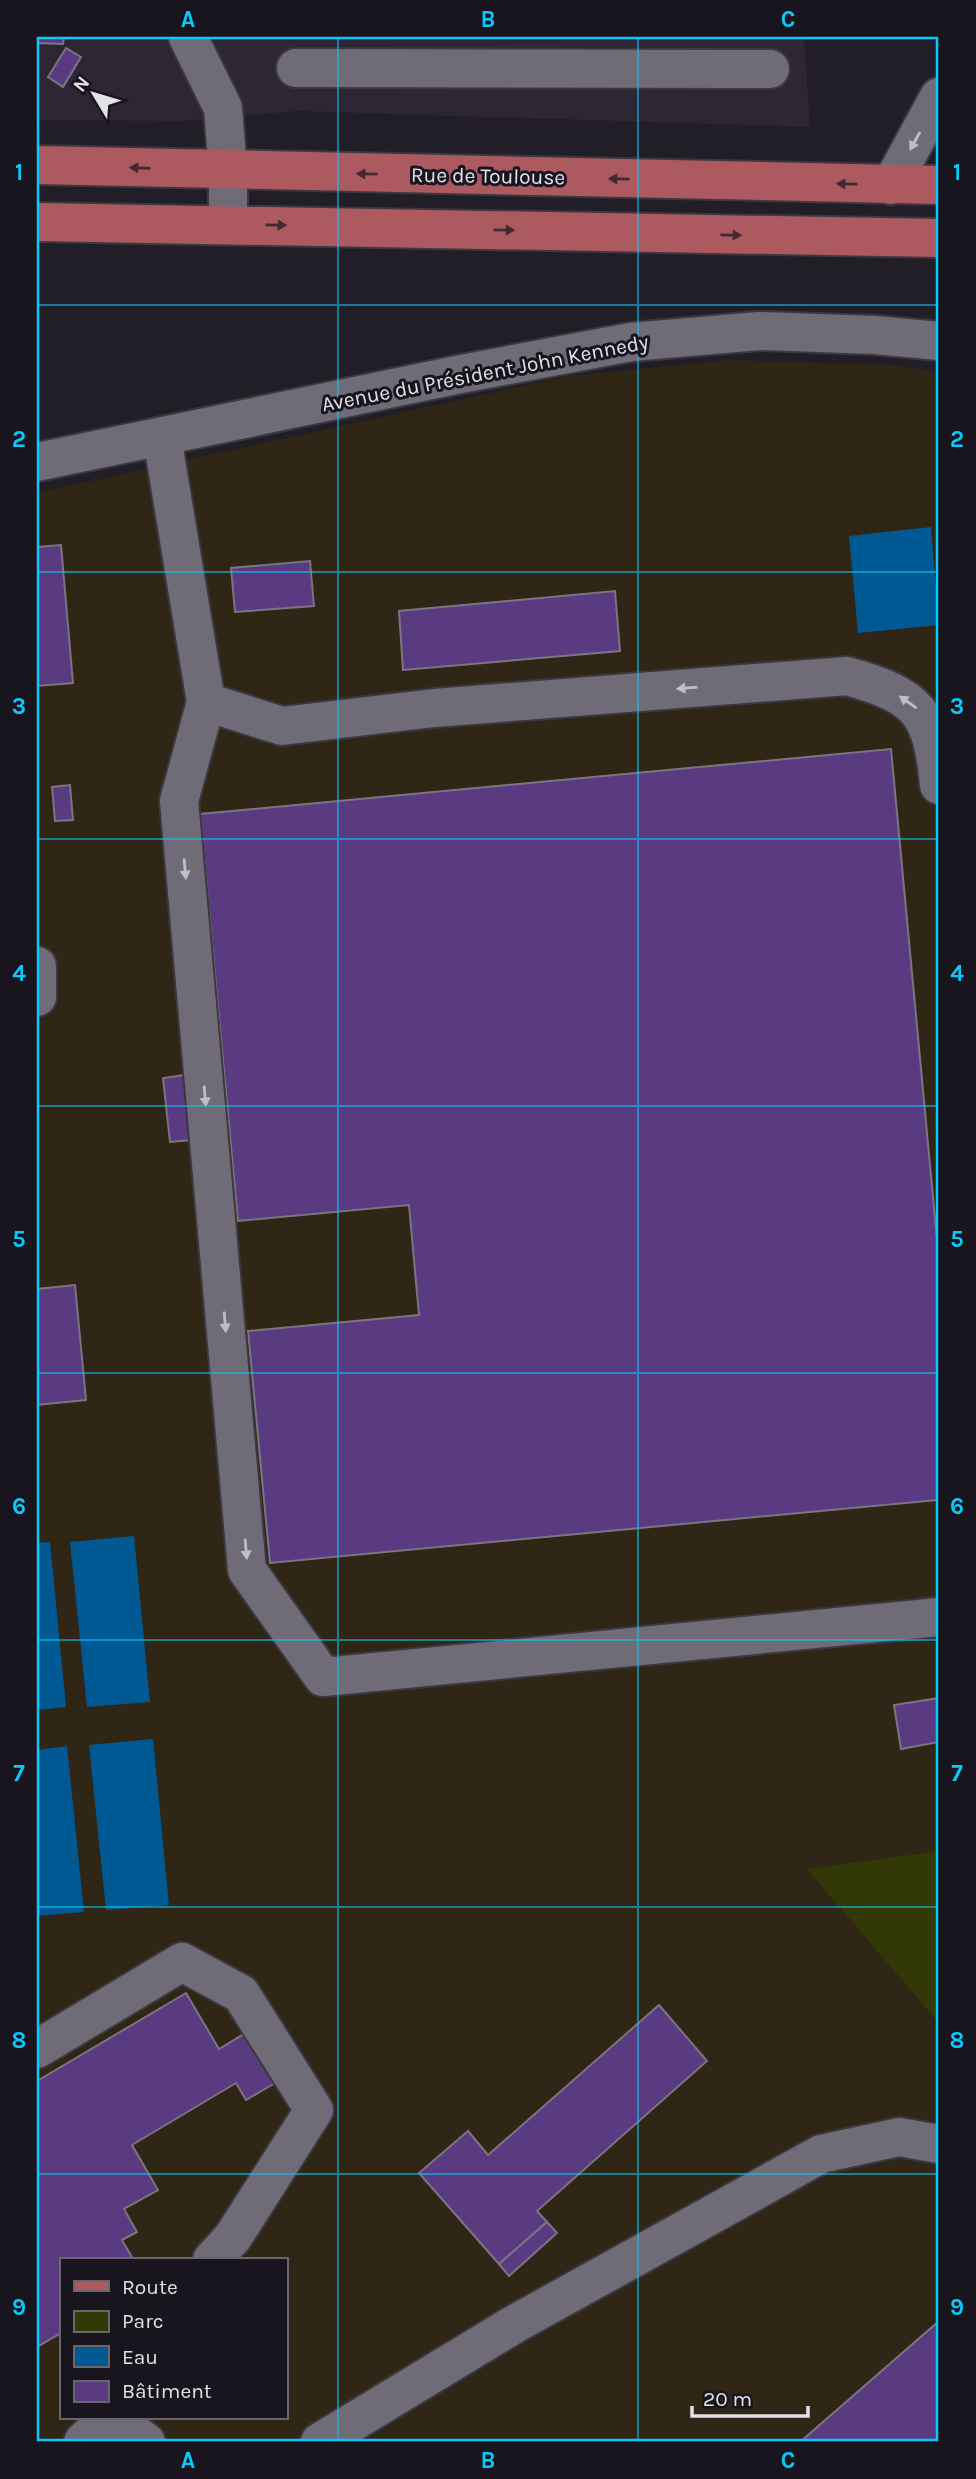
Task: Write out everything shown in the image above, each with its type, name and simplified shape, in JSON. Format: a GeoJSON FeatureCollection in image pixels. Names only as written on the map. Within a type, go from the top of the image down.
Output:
{"type":"FeatureCollection","features":[{"type":"Feature","properties":{"kind":"main road","name":"Rue de Toulouse"},"geometry":{"type":"LineString","coordinates":[[37,165],[939,185]]}},
{"type":"Feature","properties":{"kind":"main road"},"geometry":{"type":"LineString","coordinates":[[37,222],[939,239]]}},
{"type":"Feature","properties":{"kind":"street"},"geometry":{"type":"LineString","coordinates":[[188,37],[223,108],[228,171],[228,224]]}},
{"type":"Feature","properties":{"kind":"street"},"geometry":{"type":"LineString","coordinates":[[296,68],[770,69]]}},
{"type":"Feature","properties":{"kind":"street"},"geometry":{"type":"LineString","coordinates":[[891,185],[939,97]]}},
{"type":"Feature","properties":{"kind":"street","name":"Avenue du Président John Kennedy"},"geometry":{"type":"LineString","coordinates":[[37,462],[461,374],[631,342],[759,331],[875,335],[939,341]]}},
{"type":"Feature","properties":{"kind":"street"},"geometry":{"type":"LineString","coordinates":[[162,438],[206,702],[179,801],[247,1570],[323,1677],[939,1617]]}},
{"type":"Feature","properties":{"kind":"street"},"geometry":{"type":"LineString","coordinates":[[206,702],[282,726],[434,708],[847,676],[887,687],[918,708],[936,747],[939,785]]}},
{"type":"Feature","properties":{"kind":"street"},"geometry":{"type":"LineString","coordinates":[[37,966],[37,997]]}},
{"type":"Feature","properties":{"kind":"street"},"geometry":{"type":"LineString","coordinates":[[37,2049],[182,1962],[242,1994],[314,2110],[233,2237],[214,2258]]}},
{"type":"Feature","properties":{"kind":"street"},"geometry":{"type":"LineString","coordinates":[[320,2442],[513,2325],[821,2154],[899,2137],[939,2144]]}},
{"type":"Feature","properties":{"kind":"street"},"geometry":{"type":"LineString","coordinates":[[100,2429],[136,2435],[146,2442]]}},
{"type":"Feature","properties":{"kind":"shaded area"},"geometry":{"type":"Polygon","coordinates":[[[37,37],[804,37],[810,127],[297,111],[181,121],[37,120],[37,37]]]}},
{"type":"Feature","properties":{"kind":"shaded area"},"geometry":{"type":"Polygon","coordinates":[[[729,360],[894,365],[939,372],[939,2442],[37,2442],[37,493],[568,376],[729,360]]]}},
{"type":"Feature","properties":{"kind":"green space"},"geometry":{"type":"Polygon","coordinates":[[[939,1848],[939,2023],[807,1869],[932,1852],[939,1848]]]}},
{"type":"Feature","properties":{"kind":"water"},"geometry":{"type":"Polygon","coordinates":[[[931,527],[939,625],[858,633],[849,536],[931,527]]]}},
{"type":"Feature","properties":{"kind":"water"},"geometry":{"type":"Polygon","coordinates":[[[134,1536],[150,1702],[87,1707],[70,1542],[134,1536]]]}},
{"type":"Feature","properties":{"kind":"water"},"geometry":{"type":"Polygon","coordinates":[[[50,1542],[66,1707],[37,1710],[37,1543],[50,1542]]]}},
{"type":"Feature","properties":{"kind":"water"},"geometry":{"type":"Polygon","coordinates":[[[153,1739],[169,1905],[106,1910],[89,1745],[153,1739]]]}},
{"type":"Feature","properties":{"kind":"water"},"geometry":{"type":"Polygon","coordinates":[[[67,1746],[84,1912],[37,1916],[37,1750],[67,1746]]]}},
{"type":"Feature","properties":{"kind":"building"},"geometry":{"type":"Polygon","coordinates":[[[37,37],[64,37],[63,44],[37,43],[37,37]]]}},
{"type":"Feature","properties":{"kind":"building"},"geometry":{"type":"Polygon","coordinates":[[[66,48],[81,57],[63,87],[48,77],[66,48]]]}},
{"type":"Feature","properties":{"kind":"building"},"geometry":{"type":"Polygon","coordinates":[[[61,545],[73,683],[37,686],[37,547],[61,545]]]}},
{"type":"Feature","properties":{"kind":"building"},"geometry":{"type":"Polygon","coordinates":[[[310,561],[314,606],[235,612],[231,568],[310,561]]]}},
{"type":"Feature","properties":{"kind":"building"},"geometry":{"type":"Polygon","coordinates":[[[615,591],[620,651],[403,670],[399,611],[615,591]]]}},
{"type":"Feature","properties":{"kind":"building"},"geometry":{"type":"Polygon","coordinates":[[[891,749],[939,1261],[939,1514],[937,1500],[270,1563],[248,1331],[419,1315],[409,1205],[238,1221],[200,814],[891,749]]]}},
{"type":"Feature","properties":{"kind":"building"},"geometry":{"type":"Polygon","coordinates":[[[70,785],[73,820],[55,821],[52,787],[70,785]]]}},
{"type":"Feature","properties":{"kind":"building"},"geometry":{"type":"Polygon","coordinates":[[[185,1075],[191,1140],[170,1142],[163,1078],[185,1075]]]}},
{"type":"Feature","properties":{"kind":"building"},"geometry":{"type":"Polygon","coordinates":[[[75,1285],[86,1400],[37,1405],[37,1289],[75,1285]]]}},
{"type":"Feature","properties":{"kind":"building"},"geometry":{"type":"Polygon","coordinates":[[[939,1698],[939,1742],[901,1749],[894,1705],[939,1698]]]}},
{"type":"Feature","properties":{"kind":"building"},"geometry":{"type":"Polygon","coordinates":[[[186,1993],[219,2049],[247,2032],[277,2082],[246,2100],[236,2083],[132,2145],[158,2190],[124,2209],[137,2232],[122,2240],[132,2258],[60,2258],[60,2334],[37,2347],[37,2081],[186,1993]]]}},
{"type":"Feature","properties":{"kind":"building"},"geometry":{"type":"Polygon","coordinates":[[[659,2005],[707,2061],[537,2211],[547,2222],[499,2264],[419,2173],[468,2131],[488,2155],[659,2005]]]}},
{"type":"Feature","properties":{"kind":"building"},"geometry":{"type":"Polygon","coordinates":[[[547,2222],[557,2233],[509,2276],[499,2264],[547,2222]]]}},
{"type":"Feature","properties":{"kind":"building"},"geometry":{"type":"Polygon","coordinates":[[[939,2321],[939,2442],[800,2442],[939,2321]]]}}]}
